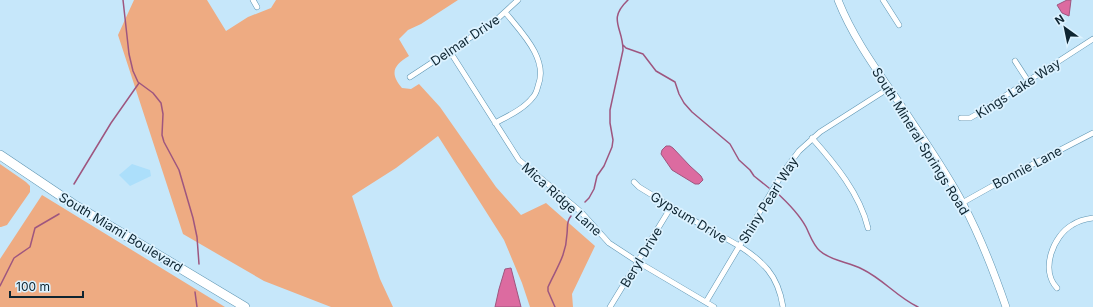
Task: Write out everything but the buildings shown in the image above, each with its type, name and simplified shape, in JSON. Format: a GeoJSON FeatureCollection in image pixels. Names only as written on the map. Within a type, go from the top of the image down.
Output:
{"type":"FeatureCollection","features":[{"type":"Feature","properties":{"kind":"highway","name":"South Miami Boulevard"},"geometry":{"type":"LineString","coordinates":[[0,155],[68,200],[245,307]]}},
{"type":"Feature","properties":{"kind":"street"},"geometry":{"type":"LineString","coordinates":[[253,0],[257,7]]}},
{"type":"Feature","properties":{"kind":"street","name":"Delmar Drive"},"geometry":{"type":"LineString","coordinates":[[410,77],[449,50],[494,22],[518,0]]}},
{"type":"Feature","properties":{"kind":"street","name":"South Mineral Springs Road"},"geometry":{"type":"LineString","coordinates":[[838,0],[857,40],[943,169],[962,203],[994,272],[1006,307]]}},
{"type":"Feature","properties":{"kind":"street"},"geometry":{"type":"LineString","coordinates":[[884,0],[900,25]]}},
{"type":"Feature","properties":{"kind":"street"},"geometry":{"type":"LineString","coordinates":[[495,123],[526,105],[534,96],[541,79],[541,66],[535,53],[526,37],[505,12]]}},
{"type":"Feature","properties":{"kind":"street","name":"Kings Lake Way"},"geometry":{"type":"LineString","coordinates":[[961,118],[970,118],[977,114],[1093,39]]}},
{"type":"Feature","properties":{"kind":"street","name":"Mica Ridge Lane"},"geometry":{"type":"LineString","coordinates":[[449,50],[519,160],[581,212],[610,243],[638,262],[714,307]]}},
{"type":"Feature","properties":{"kind":"street"},"geometry":{"type":"LineString","coordinates":[[1015,61],[1028,81]]}},
{"type":"Feature","properties":{"kind":"street","name":"Shiny Pearl Way"},"geometry":{"type":"LineString","coordinates":[[706,302],[784,171],[799,151],[812,138],[889,88]]}},
{"type":"Feature","properties":{"kind":"street","name":"Bonnie Lane"},"geometry":{"type":"LineString","coordinates":[[962,203],[1093,133]]}},
{"type":"Feature","properties":{"kind":"street"},"geometry":{"type":"LineString","coordinates":[[812,138],[834,165],[849,187],[861,208],[868,228]]}},
{"type":"Feature","properties":{"kind":"street","name":"Gypsum Drive"},"geometry":{"type":"LineString","coordinates":[[634,182],[639,187],[671,207],[751,254],[769,271],[778,288],[783,307]]}},
{"type":"Feature","properties":{"kind":"street","name":"Beryl Drive"},"geometry":{"type":"LineString","coordinates":[[610,307],[671,207]]}},
{"type":"Feature","properties":{"kind":"street"},"geometry":{"type":"LineString","coordinates":[[1058,288],[1051,278],[1049,266],[1054,246],[1063,233],[1072,225],[1085,219],[1093,218]]}},
{"type":"Feature","properties":{"kind":"shaded area"},"geometry":{"type":"Polygon","coordinates":[[[134,0],[207,0],[226,31],[248,17],[271,8],[276,0],[458,0],[421,24],[408,30],[399,39],[409,56],[397,66],[395,70],[396,78],[402,88],[411,89],[419,84],[440,107],[496,187],[521,215],[546,203],[595,246],[572,294],[573,307],[530,307],[522,283],[504,240],[438,136],[396,168],[352,196],[380,279],[393,307],[331,307],[264,281],[183,234],[118,35],[134,0]]]}},
{"type":"Feature","properties":{"kind":"shaded area"},"geometry":{"type":"Polygon","coordinates":[[[1067,0],[1071,0],[1069,16],[1062,13],[1057,5],[1067,0]]]}},
{"type":"Feature","properties":{"kind":"shaded area"},"geometry":{"type":"Polygon","coordinates":[[[666,146],[673,148],[701,176],[703,180],[699,184],[695,184],[672,170],[661,154],[662,150],[666,146]]]}},
{"type":"Feature","properties":{"kind":"shaded area"},"geometry":{"type":"Polygon","coordinates":[[[0,164],[30,186],[30,192],[7,225],[1,227],[0,227],[0,164]]]}},
{"type":"Feature","properties":{"kind":"shaded area"},"geometry":{"type":"Polygon","coordinates":[[[132,164],[150,170],[151,176],[130,186],[119,175],[132,164]]]}},
{"type":"Feature","properties":{"kind":"shaded area"},"geometry":{"type":"Polygon","coordinates":[[[42,195],[225,307],[0,307],[0,259],[42,195]]]}},
{"type":"Feature","properties":{"kind":"shaded area"},"geometry":{"type":"Polygon","coordinates":[[[511,268],[521,307],[495,307],[505,269],[511,268]]]}},
{"type":"Feature","properties":{"kind":"waterway"},"geometry":{"type":"LineString","coordinates":[[123,0],[129,54],[133,71],[138,82],[153,93],[161,103],[163,114],[162,135],[164,142],[179,170],[193,218],[197,237],[199,264]]}},
{"type":"Feature","properties":{"kind":"waterway"},"geometry":{"type":"LineString","coordinates":[[585,202],[594,189],[597,176],[604,166],[612,147],[613,140],[610,123],[610,110],[623,50],[617,19],[618,13],[628,0]]}},
{"type":"Feature","properties":{"kind":"waterway"},"geometry":{"type":"LineString","coordinates":[[623,45],[626,48],[643,54],[656,71],[675,82],[684,103],[692,112],[730,144],[739,160],[754,176],[769,188]]}},
{"type":"Feature","properties":{"kind":"waterway"},"geometry":{"type":"LineString","coordinates":[[74,184],[111,123],[139,83]]}},
{"type":"Feature","properties":{"kind":"waterway"},"geometry":{"type":"LineString","coordinates":[[776,192],[800,217],[820,251],[829,257],[870,273],[910,303],[918,307]]}},
{"type":"Feature","properties":{"kind":"waterway"},"geometry":{"type":"LineString","coordinates":[[0,286],[14,258],[30,247],[35,228],[59,214]]}},
{"type":"Feature","properties":{"kind":"waterway"},"geometry":{"type":"LineString","coordinates":[[555,307],[548,291],[548,287],[565,249],[568,222],[571,216]]}},
{"type":"Feature","properties":{"kind":"waterway"},"geometry":{"type":"LineString","coordinates":[[195,292],[197,307]]}}]}
